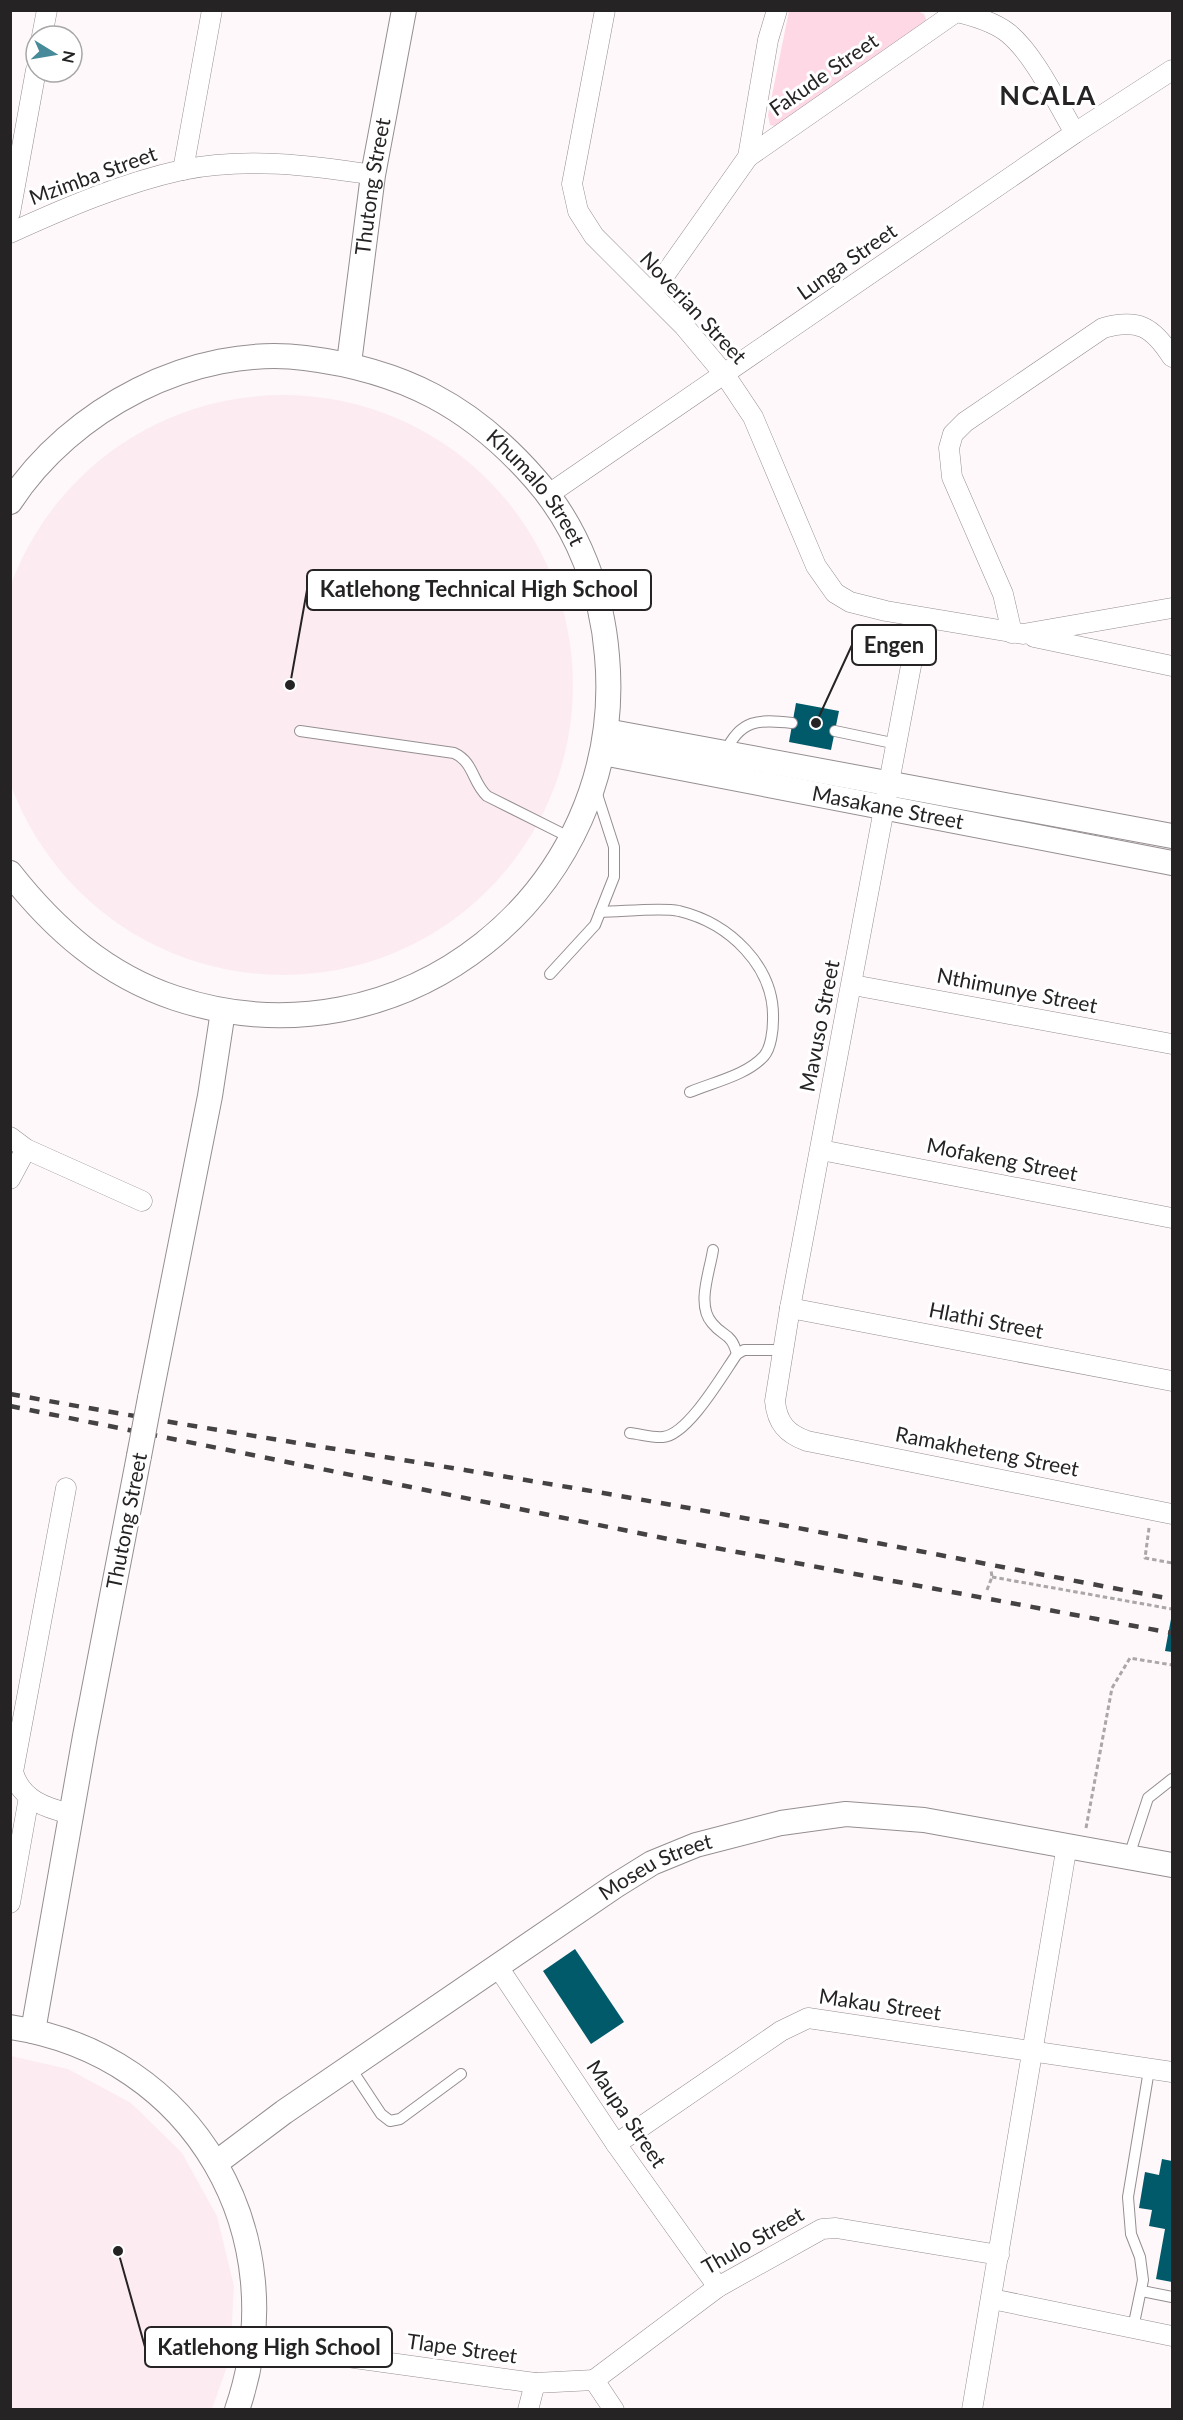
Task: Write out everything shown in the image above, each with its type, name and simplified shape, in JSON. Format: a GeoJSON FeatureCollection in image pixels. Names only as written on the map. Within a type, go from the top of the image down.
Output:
{"type":"FeatureCollection","features":[{"type":"Feature","properties":{"kind":"street"},"geometry":{"type":"LineString","coordinates":[[183,170],[212,10]]}},
{"type":"Feature","properties":{"kind":"street","name":"Thutong Street"},"geometry":{"type":"LineString","coordinates":[[349,363],[373,176],[404,10]]}},
{"type":"Feature","properties":{"kind":"street","name":"Noverian Street"},"geometry":{"type":"LineString","coordinates":[[605,10],[572,184],[578,211],[594,236],[652,293],[725,375],[753,417],[812,556],[826,582],[835,593],[850,602],[920,618],[1018,633],[1173,666]]}},
{"type":"Feature","properties":{"kind":"street","name":"Fakude Street"},"geometry":{"type":"LineString","coordinates":[[748,157],[768,40],[777,10]]}},
{"type":"Feature","properties":{"kind":"street","name":"Fakude Street"},"geometry":{"type":"LineString","coordinates":[[652,293],[748,157],[952,11],[990,23],[1008,33],[1026,53],[1075,133]]}},
{"type":"Feature","properties":{"kind":"street","name":"Lunga Street"},"geometry":{"type":"LineString","coordinates":[[549,494],[1075,133],[1173,70]]}},
{"type":"Feature","properties":{"kind":"street"},"geometry":{"type":"LineString","coordinates":[[10,213],[33,84]]}},
{"type":"Feature","properties":{"kind":"street","name":"Mzimba Street"},"geometry":{"type":"LineString","coordinates":[[10,234],[123,187],[183,170],[242,164],[317,166],[373,176]]}},
{"type":"Feature","properties":{"kind":"street"},"geometry":{"type":"LineString","coordinates":[[1173,357],[1156,336],[1142,326],[1121,322],[1103,328],[964,422],[953,434],[949,448],[952,477],[1018,633],[1173,608]]}},
{"type":"Feature","properties":{"kind":"street","name":"Khumalo Street"},"geometry":{"type":"LineString","coordinates":[[10,502],[21,486],[57,446],[98,413],[143,387],[193,369],[244,358],[297,357],[349,363],[407,381],[461,410],[509,448],[549,494],[574,537],[598,602],[605,632],[609,681],[605,742],[594,785],[572,839],[540,889],[499,932],[452,968],[398,994],[341,1010],[282,1016],[223,1011],[173,998],[135,981],[82,949],[44,914],[11,874]]}},
{"type":"Feature","properties":{"kind":"street","name":"Mavuso Street"},"geometry":{"type":"LineString","coordinates":[[793,1436],[781,1424],[776,1414],[775,1401],[790,1308],[853,985],[920,618]]}},
{"type":"Feature","properties":{"kind":"street","name":"Masakane Street"},"geometry":{"type":"LineString","coordinates":[[605,742],[725,753],[1173,836]]}},
{"type":"Feature","properties":{"kind":"street","name":"Masakane Street"},"geometry":{"type":"LineString","coordinates":[[605,742],[885,809],[1173,863]]}},
{"type":"Feature","properties":{"kind":"street","name":"Nthimunye Street"},"geometry":{"type":"LineString","coordinates":[[853,985],[1173,1044]]}},
{"type":"Feature","properties":{"kind":"street","name":"Thutong Street"},"geometry":{"type":"LineString","coordinates":[[22,2029],[71,1814],[210,1096],[223,1011]]}},
{"type":"Feature","properties":{"kind":"street"},"geometry":{"type":"LineString","coordinates":[[10,1179],[18,1143],[142,1201]]}},
{"type":"Feature","properties":{"kind":"street","name":"Mofakeng Street"},"geometry":{"type":"LineString","coordinates":[[821,1150],[1173,1218]]}},
{"type":"Feature","properties":{"kind":"street","name":"Hlathi Street"},"geometry":{"type":"LineString","coordinates":[[790,1308],[1173,1381]]}},
{"type":"Feature","properties":{"kind":"street","name":"Ramakheteng Street"},"geometry":{"type":"LineString","coordinates":[[793,1436],[1173,1514]]}},
{"type":"Feature","properties":{"kind":"street"},"geometry":{"type":"LineString","coordinates":[[66,1488],[13,1761],[16,1782],[28,1797],[51,1809],[71,1814]]}},
{"type":"Feature","properties":{"kind":"street"},"geometry":{"type":"LineString","coordinates":[[10,1903],[28,1797]]}},
{"type":"Feature","properties":{"kind":"street","name":"Moseu Street"},"geometry":{"type":"LineString","coordinates":[[216,2163],[350,2067],[652,1863],[696,1845],[781,1823],[840,1815],[889,1816],[1173,1864]]}},
{"type":"Feature","properties":{"kind":"street"},"geometry":{"type":"LineString","coordinates":[[972,2409],[1033,2053],[1075,1847]]}},
{"type":"Feature","properties":{"kind":"street","name":"Maupa Street"},"geometry":{"type":"LineString","coordinates":[[498,1967],[616,2144],[718,2287]]}},
{"type":"Feature","properties":{"kind":"street","name":"Makau Street"},"geometry":{"type":"LineString","coordinates":[[616,2144],[781,2031],[803,2019],[825,2019],[1033,2053],[1173,2072]]}},
{"type":"Feature","properties":{"kind":"street"},"geometry":{"type":"LineString","coordinates":[[22,2029],[96,2053],[138,2078],[187,2123],[216,2163],[236,2205],[249,2250],[255,2297],[253,2344],[237,2409]]}},
{"type":"Feature","properties":{"kind":"street","name":"Thulo Street"},"geometry":{"type":"LineString","coordinates":[[594,2380],[718,2287],[811,2233],[829,2228],[999,2255]]}},
{"type":"Feature","properties":{"kind":"street"},"geometry":{"type":"LineString","coordinates":[[992,2299],[1173,2336]]}},
{"type":"Feature","properties":{"kind":"street","name":"Tlape Street"},"geometry":{"type":"LineString","coordinates":[[253,2344],[535,2383],[594,2380]]}},
{"type":"Feature","properties":{"kind":"street"},"geometry":{"type":"LineString","coordinates":[[594,2380],[614,2409]]}},
{"type":"Feature","properties":{"kind":"street"},"geometry":{"type":"LineString","coordinates":[[528,2409],[535,2383]]}},
{"type":"Feature","properties":{"kind":"lane"},"geometry":{"type":"LineString","coordinates":[[725,753],[731,739],[741,728],[755,722],[792,723]]}},
{"type":"Feature","properties":{"kind":"lane"},"geometry":{"type":"LineString","coordinates":[[300,731],[454,753],[470,764],[479,788],[487,795],[572,839]]}},
{"type":"Feature","properties":{"kind":"lane"},"geometry":{"type":"LineString","coordinates":[[835,731],[897,744]]}},
{"type":"Feature","properties":{"kind":"lane"},"geometry":{"type":"LineString","coordinates":[[550,974],[595,926],[614,877],[614,847],[594,785]]}},
{"type":"Feature","properties":{"kind":"lane"},"geometry":{"type":"LineString","coordinates":[[600,912],[677,911],[713,925],[739,941],[763,975],[774,1004],[773,1031],[766,1055],[746,1070],[690,1092]]}},
{"type":"Feature","properties":{"kind":"lane"},"geometry":{"type":"LineString","coordinates":[[713,1250],[705,1292],[706,1314],[712,1323],[734,1340],[737,1354]]}},
{"type":"Feature","properties":{"kind":"lane"},"geometry":{"type":"LineString","coordinates":[[630,1433],[663,1437],[679,1430],[686,1425],[737,1354],[744,1350],[783,1350]]}},
{"type":"Feature","properties":{"kind":"lane"},"geometry":{"type":"LineString","coordinates":[[1129,1856],[1148,1798],[1173,1779]]}},
{"type":"Feature","properties":{"kind":"lane"},"geometry":{"type":"LineString","coordinates":[[350,2067],[381,2114],[390,2121],[400,2119],[460,2074]]}},
{"type":"Feature","properties":{"kind":"lane"},"geometry":{"type":"LineString","coordinates":[[1133,2328],[1142,2291],[1140,2257],[1131,2234],[1128,2197],[1149,2070]]}},
{"type":"Feature","properties":{"kind":"lane"},"geometry":{"type":"LineString","coordinates":[[1142,2291],[1173,2297]]}},
{"type":"Feature","properties":{"kind":"path"},"geometry":{"type":"LineString","coordinates":[[1152,1510],[1145,1558],[1173,1563]]}},
{"type":"Feature","properties":{"kind":"path"},"geometry":{"type":"LineString","coordinates":[[987,1590],[992,1577],[991,1570]]}},
{"type":"Feature","properties":{"kind":"path"},"geometry":{"type":"LineString","coordinates":[[992,1577],[1173,1609]]}},
{"type":"Feature","properties":{"kind":"path"},"geometry":{"type":"LineString","coordinates":[[1075,1847],[1112,1688],[1130,1658],[1173,1665]]}},
{"type":"Feature","properties":{"kind":"shaded area"},"geometry":{"type":"Polygon","coordinates":[[[915,10],[924,14],[927,22],[780,123],[775,126],[770,125],[768,115],[789,11],[915,10]]]}},
{"type":"Feature","properties":{"kind":"shaded area"},"geometry":{"type":"Polygon","coordinates":[[[283,395],[340,401],[394,417],[444,444],[488,480],[524,524],[551,574],[567,628],[573,685],[567,742],[551,796],[524,846],[488,890],[444,926],[394,953],[340,969],[283,975],[226,969],[172,953],[122,926],[78,890],[42,846],[15,796],[-1,742],[-7,685],[-1,628],[15,574],[42,524],[78,480],[122,444],[172,417],[226,401],[283,395]]]}},
{"type":"Feature","properties":{"kind":"shaded area"},"geometry":{"type":"Polygon","coordinates":[[[11,2056],[68,2069],[131,2103],[182,2153],[217,2216],[234,2286],[230,2358],[212,2409],[11,2409],[11,2056]]]}},
{"type":"Feature","properties":{"kind":"building"},"geometry":{"type":"Polygon","coordinates":[[[796,703],[839,711],[831,750],[789,742],[796,703]]]}},
{"type":"Feature","properties":{"kind":"building"},"geometry":{"type":"Polygon","coordinates":[[[1172,1619],[1172,1652],[1165,1651],[1172,1619]]]}},
{"type":"Feature","properties":{"kind":"building"},"geometry":{"type":"Polygon","coordinates":[[[575,1949],[624,2022],[591,2044],[543,1971],[575,1949]]]}},
{"type":"Feature","properties":{"kind":"building"},"geometry":{"type":"Polygon","coordinates":[[[1162,2159],[1172,2161],[1172,2282],[1156,2279],[1165,2229],[1149,2226],[1152,2210],[1139,2208],[1145,2172],[1159,2175],[1162,2159]]]}},
{"type":"Feature","properties":{"kind":"railway"},"geometry":{"type":"LineString","coordinates":[[10,1394],[683,1507],[1172,1599]]}},
{"type":"Feature","properties":{"kind":"railway"},"geometry":{"type":"LineString","coordinates":[[10,1406],[678,1541],[1172,1633]]}},
{"type":"Feature","properties":{"kind":"place","name":"Katlehong Technical High School"},"geometry":{"type":"Point","coordinates":[290,685]}},
{"type":"Feature","properties":{"kind":"place","name":"Engen"},"geometry":{"type":"Point","coordinates":[816,723]}},
{"type":"Feature","properties":{"kind":"place","name":"Katlehong High School"},"geometry":{"type":"Point","coordinates":[118,2251]}},
{"type":"Feature","properties":{"kind":"district","name":"NCALA"},"geometry":{"type":"Point","coordinates":[1048,96]}}]}
